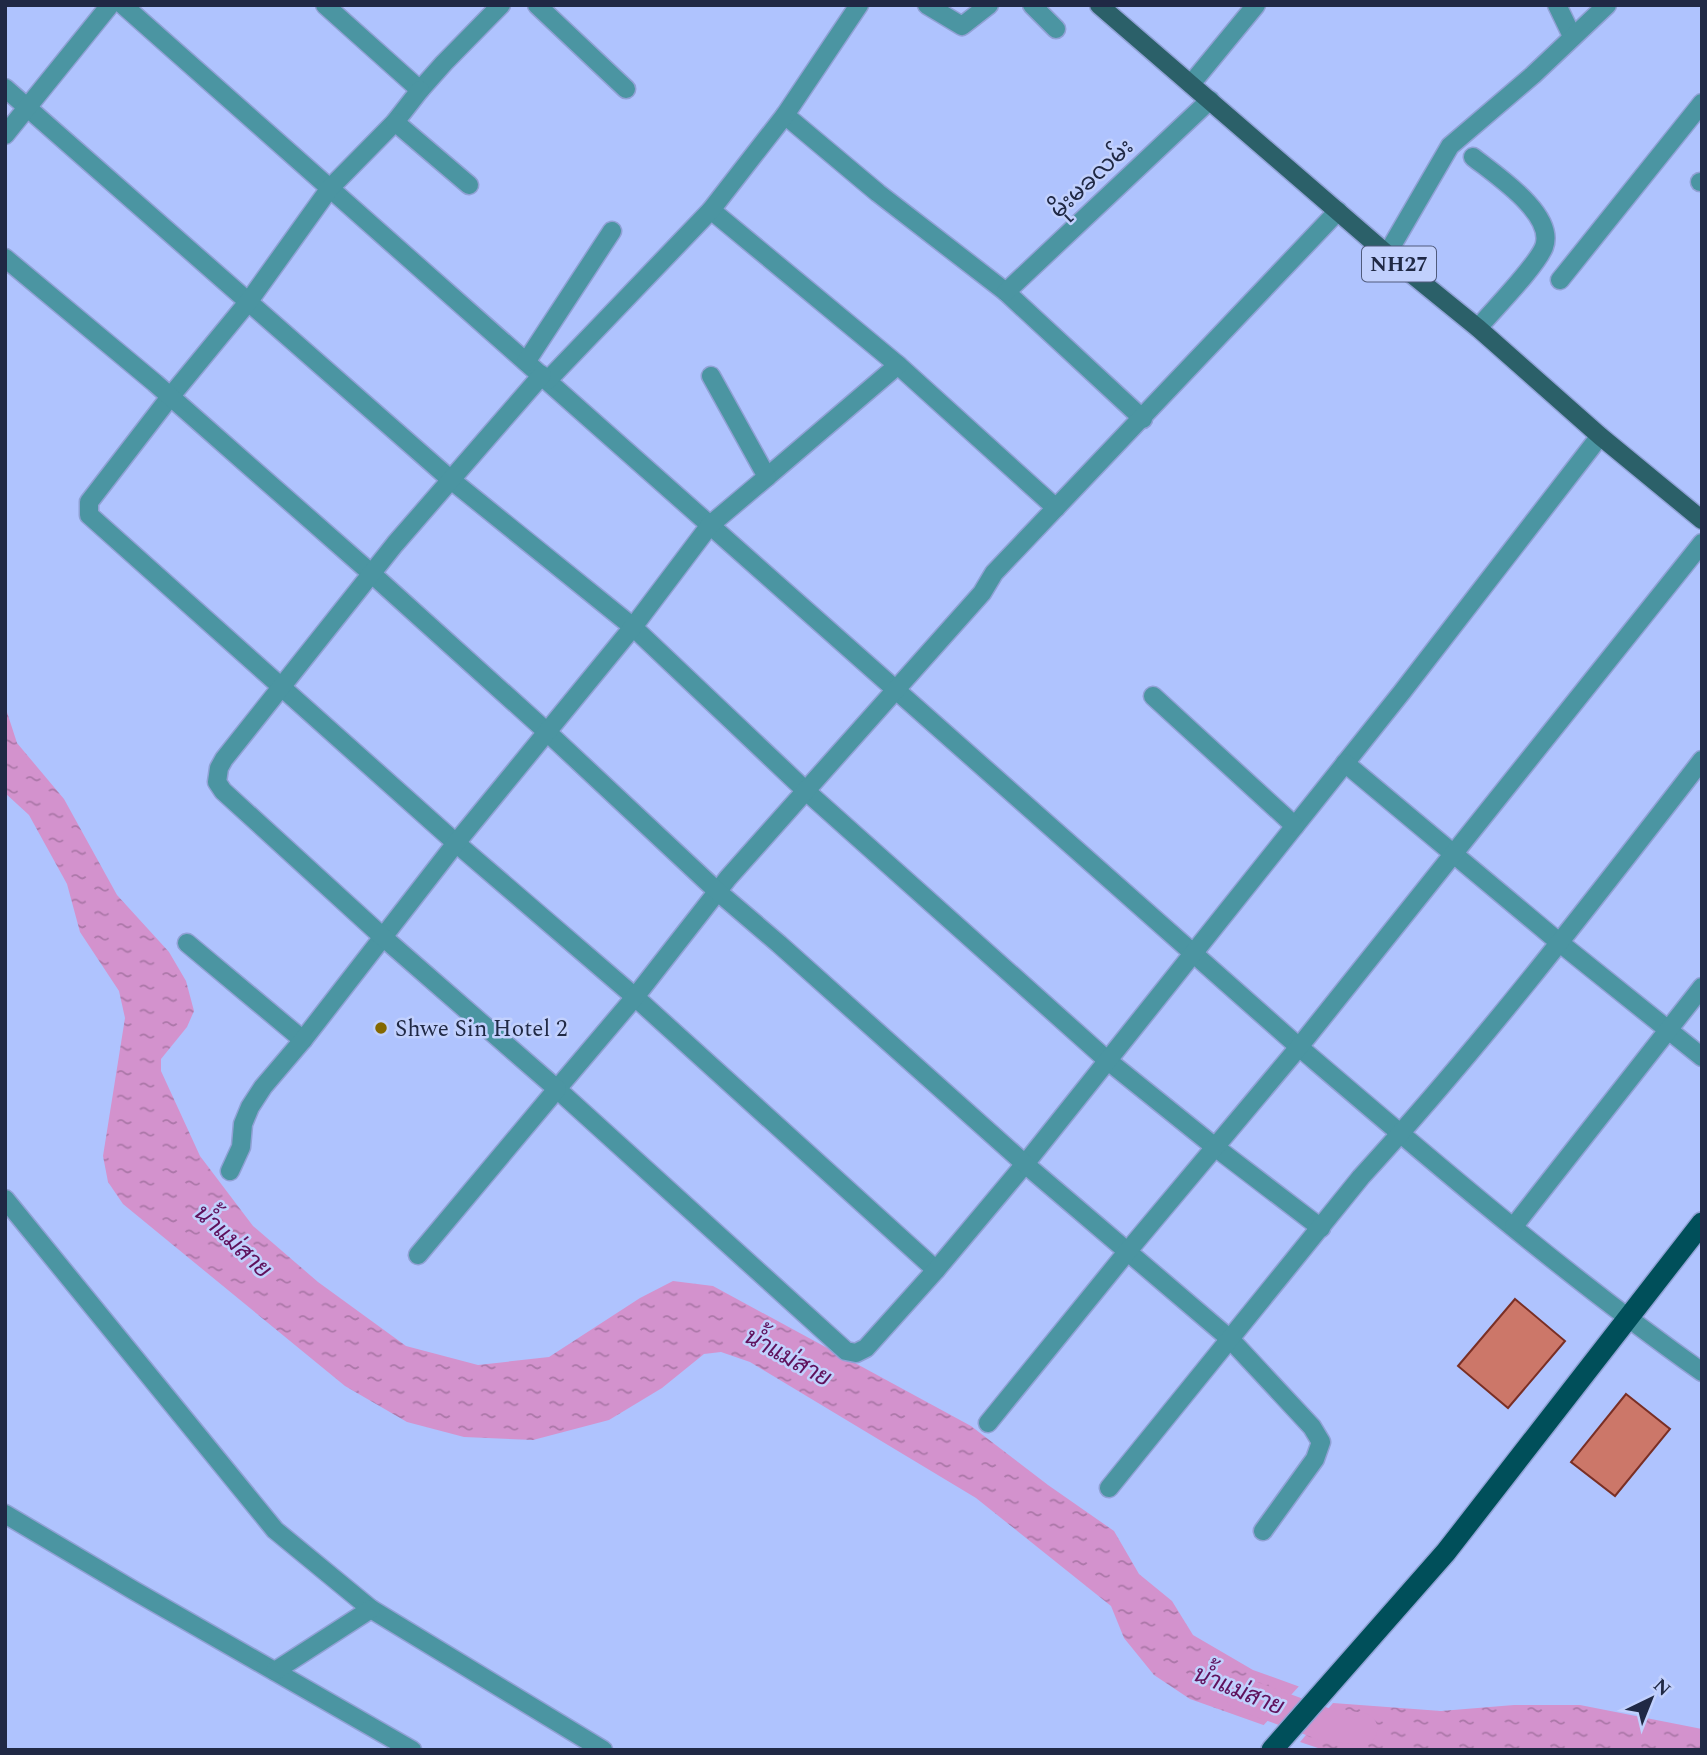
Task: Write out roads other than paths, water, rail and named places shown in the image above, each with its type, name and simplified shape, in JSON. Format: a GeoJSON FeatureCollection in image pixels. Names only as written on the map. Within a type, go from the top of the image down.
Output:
{"type":"FeatureCollection","features":[{"type":"Feature","properties":{"kind":"highway"},"geometry":{"type":"LineString","coordinates":[[1272,1750],[1446,1552],[1702,1223]]}},
{"type":"Feature","properties":{"kind":"main road","name":"NH27"},"geometry":{"type":"LineString","coordinates":[[1099,5],[1387,254],[1478,328],[1600,436],[1702,520]]}},
{"type":"Feature","properties":{"kind":"street"},"geometry":{"type":"LineString","coordinates":[[5,135],[110,5]]}},
{"type":"Feature","properties":{"kind":"street"},"geometry":{"type":"LineString","coordinates":[[123,5],[1299,1047],[1400,1134],[1628,1319],[1702,1372]]}},
{"type":"Feature","properties":{"kind":"street"},"geometry":{"type":"LineString","coordinates":[[325,5],[420,90]]}},
{"type":"Feature","properties":{"kind":"street"},"geometry":{"type":"LineString","coordinates":[[501,5],[444,62],[395,122],[330,188],[249,301],[89,502],[89,515],[456,844],[635,997],[936,1270]]}},
{"type":"Feature","properties":{"kind":"street"},"geometry":{"type":"LineString","coordinates":[[537,5],[626,89]]}},
{"type":"Feature","properties":{"kind":"street"},"geometry":{"type":"LineString","coordinates":[[859,5],[785,115],[711,210],[545,378],[450,479],[224,758],[217,782],[223,791],[384,938],[846,1351],[856,1353],[866,1348],[1025,1164],[1195,953],[1600,436]]}},
{"type":"Feature","properties":{"kind":"street"},"geometry":{"type":"LineString","coordinates":[[927,5],[962,26],[989,5]]}},
{"type":"Feature","properties":{"kind":"street"},"geometry":{"type":"LineString","coordinates":[[1032,5],[1056,29]]}},
{"type":"Feature","properties":{"kind":"street"},"geometry":{"type":"LineString","coordinates":[[1191,84],[1256,5]]}},
{"type":"Feature","properties":{"kind":"street"},"geometry":{"type":"LineString","coordinates":[[1557,5],[1572,36]]}},
{"type":"Feature","properties":{"kind":"street"},"geometry":{"type":"LineString","coordinates":[[1387,254],[1450,146],[1533,75],[1606,5]]}},
{"type":"Feature","properties":{"kind":"street"},"geometry":{"type":"LineString","coordinates":[[5,88],[450,479],[633,627],[806,791],[1107,1060],[1321,1228]]}},
{"type":"Feature","properties":{"kind":"street","name":"မိုးမခလမ်း"},"geometry":{"type":"LineString","coordinates":[[1006,292],[1210,100]]}},
{"type":"Feature","properties":{"kind":"street"},"geometry":{"type":"LineString","coordinates":[[1560,280],[1702,103]]}},
{"type":"Feature","properties":{"kind":"street"},"geometry":{"type":"LineString","coordinates":[[785,115],[878,193],[1006,292],[1143,419]]}},
{"type":"Feature","properties":{"kind":"street"},"geometry":{"type":"LineString","coordinates":[[395,122],[469,185]]}},
{"type":"Feature","properties":{"kind":"street"},"geometry":{"type":"LineString","coordinates":[[1473,157],[1527,201],[1540,221],[1545,236],[1544,247],[1529,269],[1478,328]]}},
{"type":"Feature","properties":{"kind":"street"},"geometry":{"type":"LineString","coordinates":[[711,210],[898,365],[1055,508]]}},
{"type":"Feature","properties":{"kind":"street"},"geometry":{"type":"LineString","coordinates":[[418,1255],[635,997],[717,891],[982,593],[994,573],[1338,211]]}},
{"type":"Feature","properties":{"kind":"street"},"geometry":{"type":"LineString","coordinates":[[526,362],[612,231]]}},
{"type":"Feature","properties":{"kind":"street"},"geometry":{"type":"LineString","coordinates":[[5,258],[170,397],[372,574],[547,731],[717,891],[1025,1164],[1230,1339],[1311,1427],[1321,1443],[1315,1459],[1263,1531]]}},
{"type":"Feature","properties":{"kind":"street"},"geometry":{"type":"LineString","coordinates":[[230,1171],[241,1147],[243,1124],[263,1087],[633,627],[710,525],[898,365]]}},
{"type":"Feature","properties":{"kind":"street"},"geometry":{"type":"LineString","coordinates":[[711,376],[767,477]]}},
{"type":"Feature","properties":{"kind":"street"},"geometry":{"type":"LineString","coordinates":[[988,1423],[1299,1047],[1702,543]]}},
{"type":"Feature","properties":{"kind":"street"},"geometry":{"type":"LineString","coordinates":[[1153,696],[1295,826]]}},
{"type":"Feature","properties":{"kind":"street"},"geometry":{"type":"LineString","coordinates":[[1109,1488],[1361,1177],[1560,943],[1702,760]]}},
{"type":"Feature","properties":{"kind":"street"},"geometry":{"type":"LineString","coordinates":[[1345,763],[1560,943],[1702,1057]]}},
{"type":"Feature","properties":{"kind":"street"},"geometry":{"type":"LineString","coordinates":[[187,943],[303,1040]]}},
{"type":"Feature","properties":{"kind":"street"},"geometry":{"type":"LineString","coordinates":[[1514,1226],[1702,987]]}},
{"type":"Feature","properties":{"kind":"street"},"geometry":{"type":"LineString","coordinates":[[5,1199],[275,1530],[371,1609],[603,1750]]}},
{"type":"Feature","properties":{"kind":"street"},"geometry":{"type":"LineString","coordinates":[[5,1514],[412,1750]]}},
{"type":"Feature","properties":{"kind":"street"},"geometry":{"type":"LineString","coordinates":[[275,1671],[371,1609]]}},
{"type":"Feature","properties":{"kind":"water"},"geometry":{"type":"Polygon","coordinates":[[[5,706],[17,743],[64,799],[117,895],[169,952],[186,981],[194,1011],[187,1027],[161,1059],[161,1071],[200,1156],[253,1226],[318,1282],[406,1346],[478,1365],[549,1357],[640,1298],[673,1281],[713,1286],[971,1426],[1114,1531],[1139,1574],[1172,1601],[1193,1635],[1253,1670],[1303,1688],[1269,1727],[1190,1699],[1154,1675],[1124,1638],[1111,1606],[976,1498],[750,1362],[721,1352],[704,1354],[662,1388],[609,1420],[533,1440],[464,1437],[407,1422],[345,1386],[123,1204],[108,1182],[103,1156],[125,1018],[119,991],[80,932],[67,884],[29,815],[5,793],[5,706]]]}},
{"type":"Feature","properties":{"kind":"water"},"geometry":{"type":"Polygon","coordinates":[[[1333,1703],[1441,1711],[1514,1705],[1580,1705],[1702,1729],[1702,1750],[1324,1750],[1300,1742],[1333,1703]]]}},
{"type":"Feature","properties":{"kind":"waterway","name":"น้ำแม่สาย"},"geometry":{"type":"LineString","coordinates":[[1242,1694],[1324,1724],[1361,1729]]}},
{"type":"Feature","properties":{"kind":"place","name":"Shwe Sin Hotel 2"},"geometry":{"type":"Point","coordinates":[381,1028]}}]}
